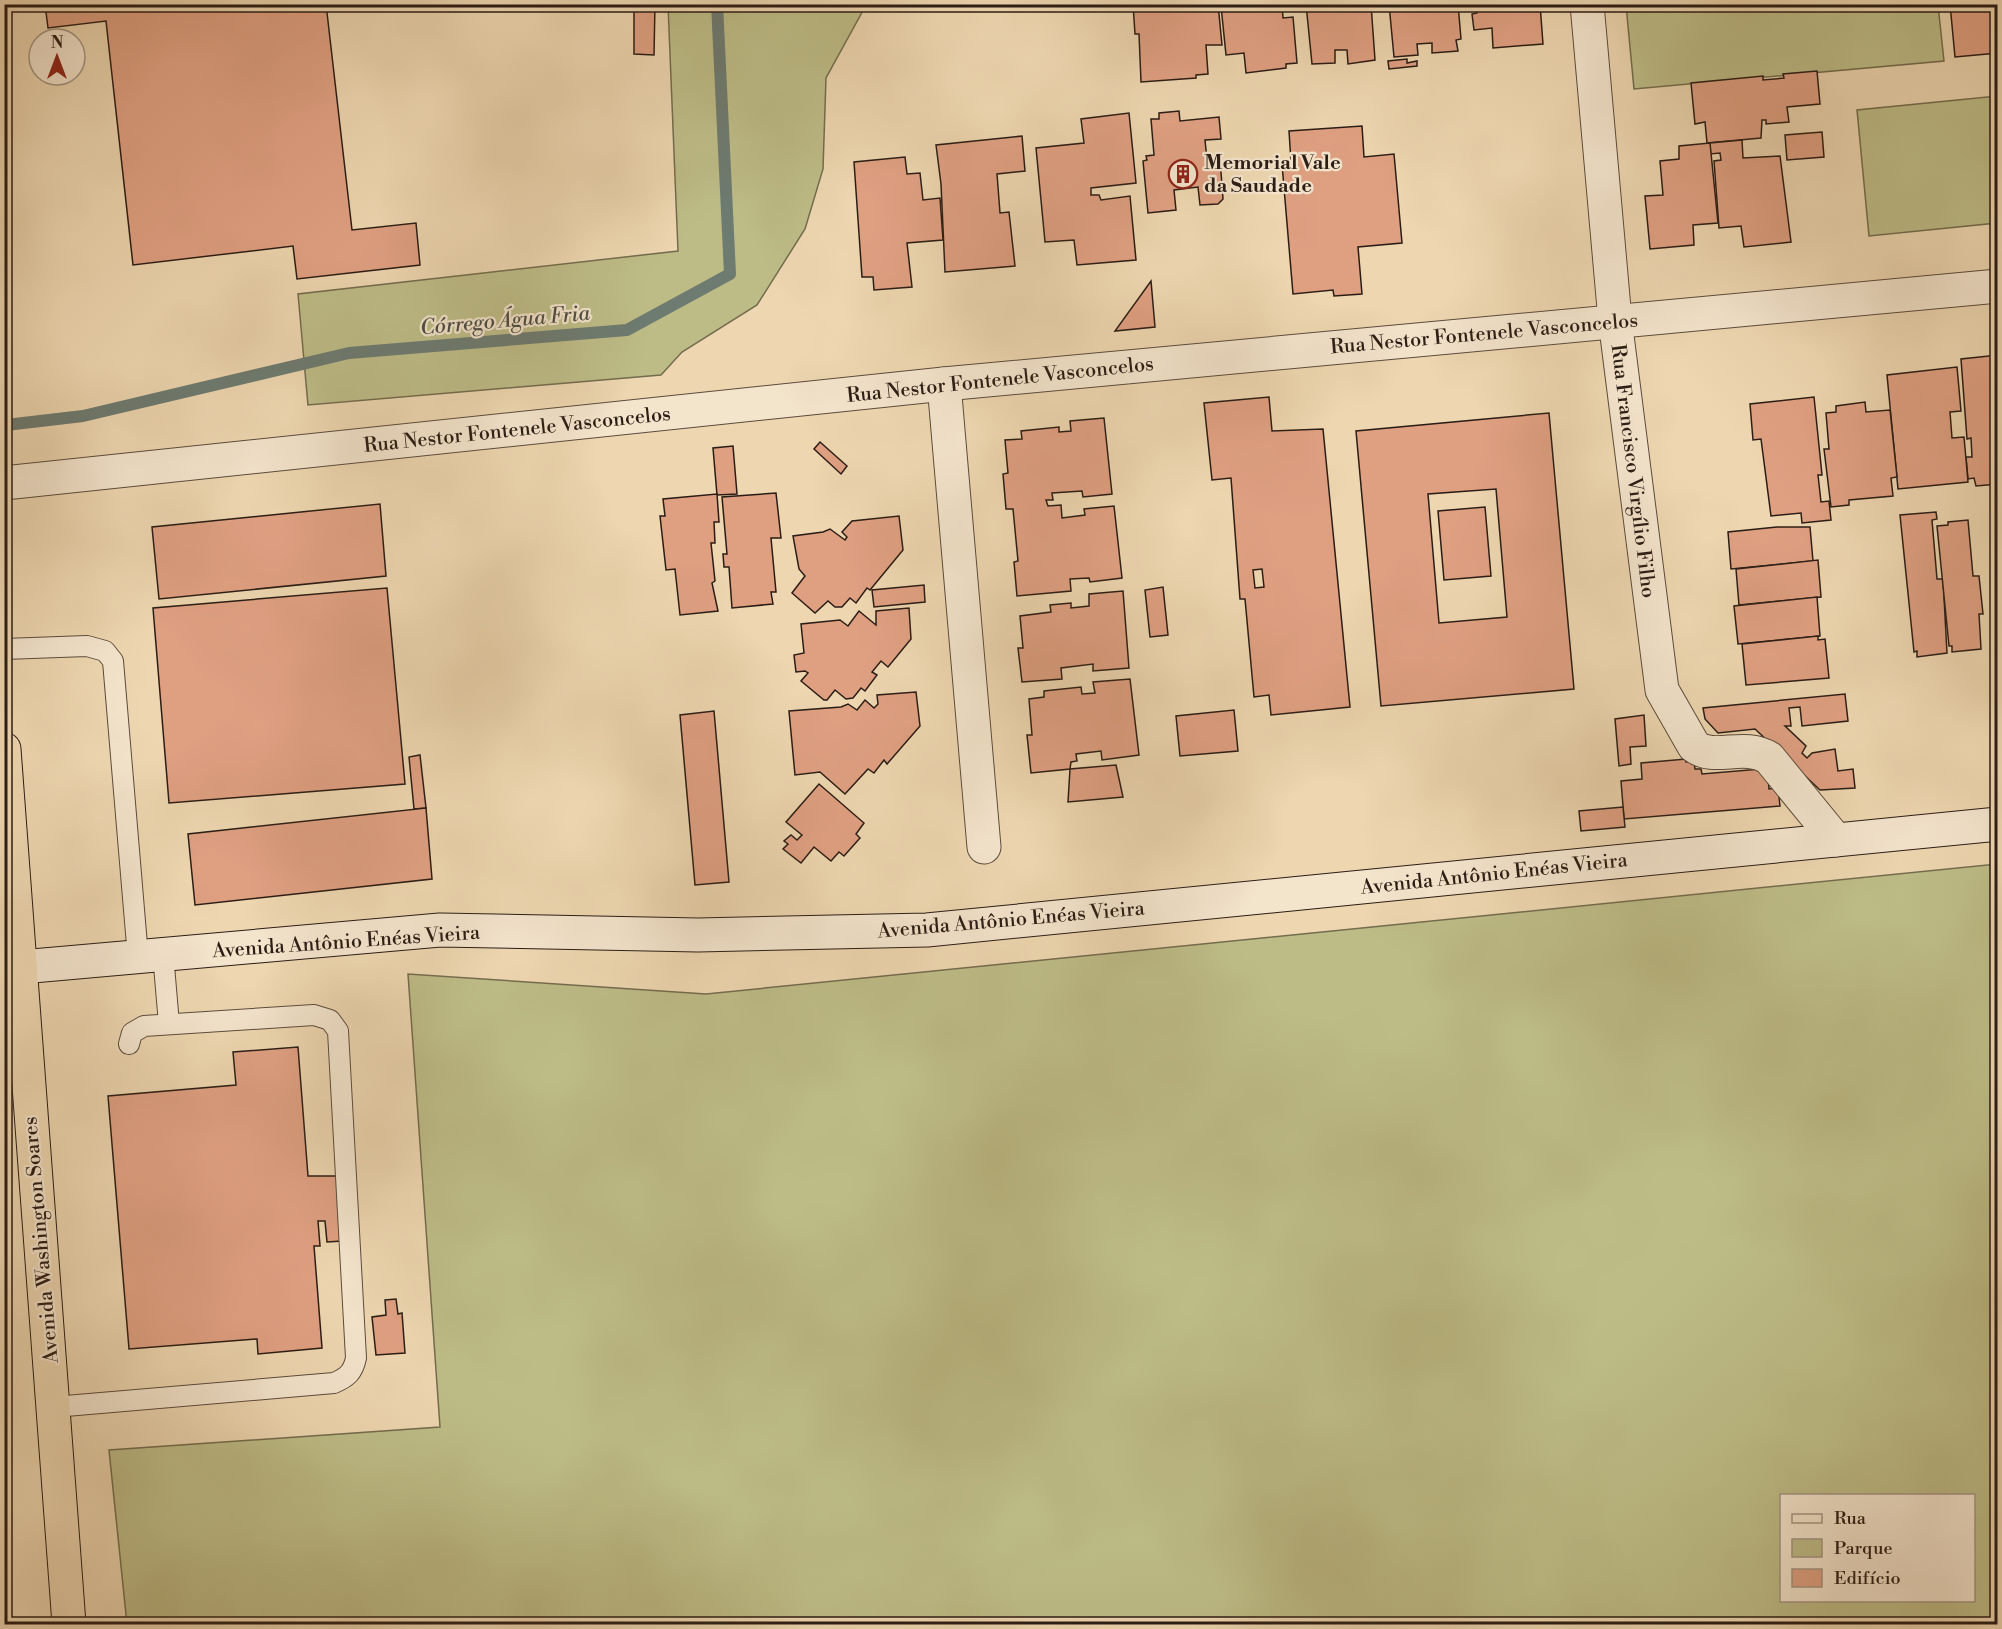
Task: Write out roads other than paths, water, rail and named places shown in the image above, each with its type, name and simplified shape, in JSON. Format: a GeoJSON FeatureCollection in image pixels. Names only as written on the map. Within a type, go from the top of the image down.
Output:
{"type":"FeatureCollection","features":[{"type":"Feature","properties":{"kind":"highway","name":"Avenida Washington Soares"},"geometry":{"type":"LineString","coordinates":[[4,749],[69,1624]]}},
{"type":"Feature","properties":{"kind":"street","name":"Rua Francisco Virgílio Filho"},"geometry":{"type":"LineString","coordinates":[[1587,4],[1615,320],[1662,690],[1694,746],[1710,753],[1755,751],[1769,758],[1836,840]]}},
{"type":"Feature","properties":{"kind":"street","name":"Rua Nestor Fontenele Vasconcelos"},"geometry":{"type":"LineString","coordinates":[[4,483],[944,384],[1998,286]]}},
{"type":"Feature","properties":{"kind":"street"},"geometry":{"type":"LineString","coordinates":[[944,384],[984,847]]}},
{"type":"Feature","properties":{"kind":"street","name":"Avenida Antônio Enéas Vieira"},"geometry":{"type":"LineString","coordinates":[[21,967],[440,930],[698,935],[927,930],[1998,824]]}},
{"type":"Feature","properties":{"kind":"lane"},"geometry":{"type":"LineString","coordinates":[[4,649],[87,646],[105,651],[112,661],[150,955],[169,1024]]}},
{"type":"Feature","properties":{"kind":"lane"},"geometry":{"type":"LineString","coordinates":[[54,1407],[334,1383],[346,1378],[354,1370],[356,1358],[338,1031],[330,1020],[314,1015],[169,1024],[144,1026],[132,1033],[129,1044]]}},
{"type":"Feature","properties":{"kind":"waterway","name":"Córrego Água Fria"},"geometry":{"type":"LineString","coordinates":[[6,425],[83,416],[349,353],[627,330],[730,274],[717,4]]}},
{"type":"Feature","properties":{"kind":"place","name":"Memorial Vale da Saudade"},"geometry":{"type":"Point","coordinates":[1183,174]}}]}
